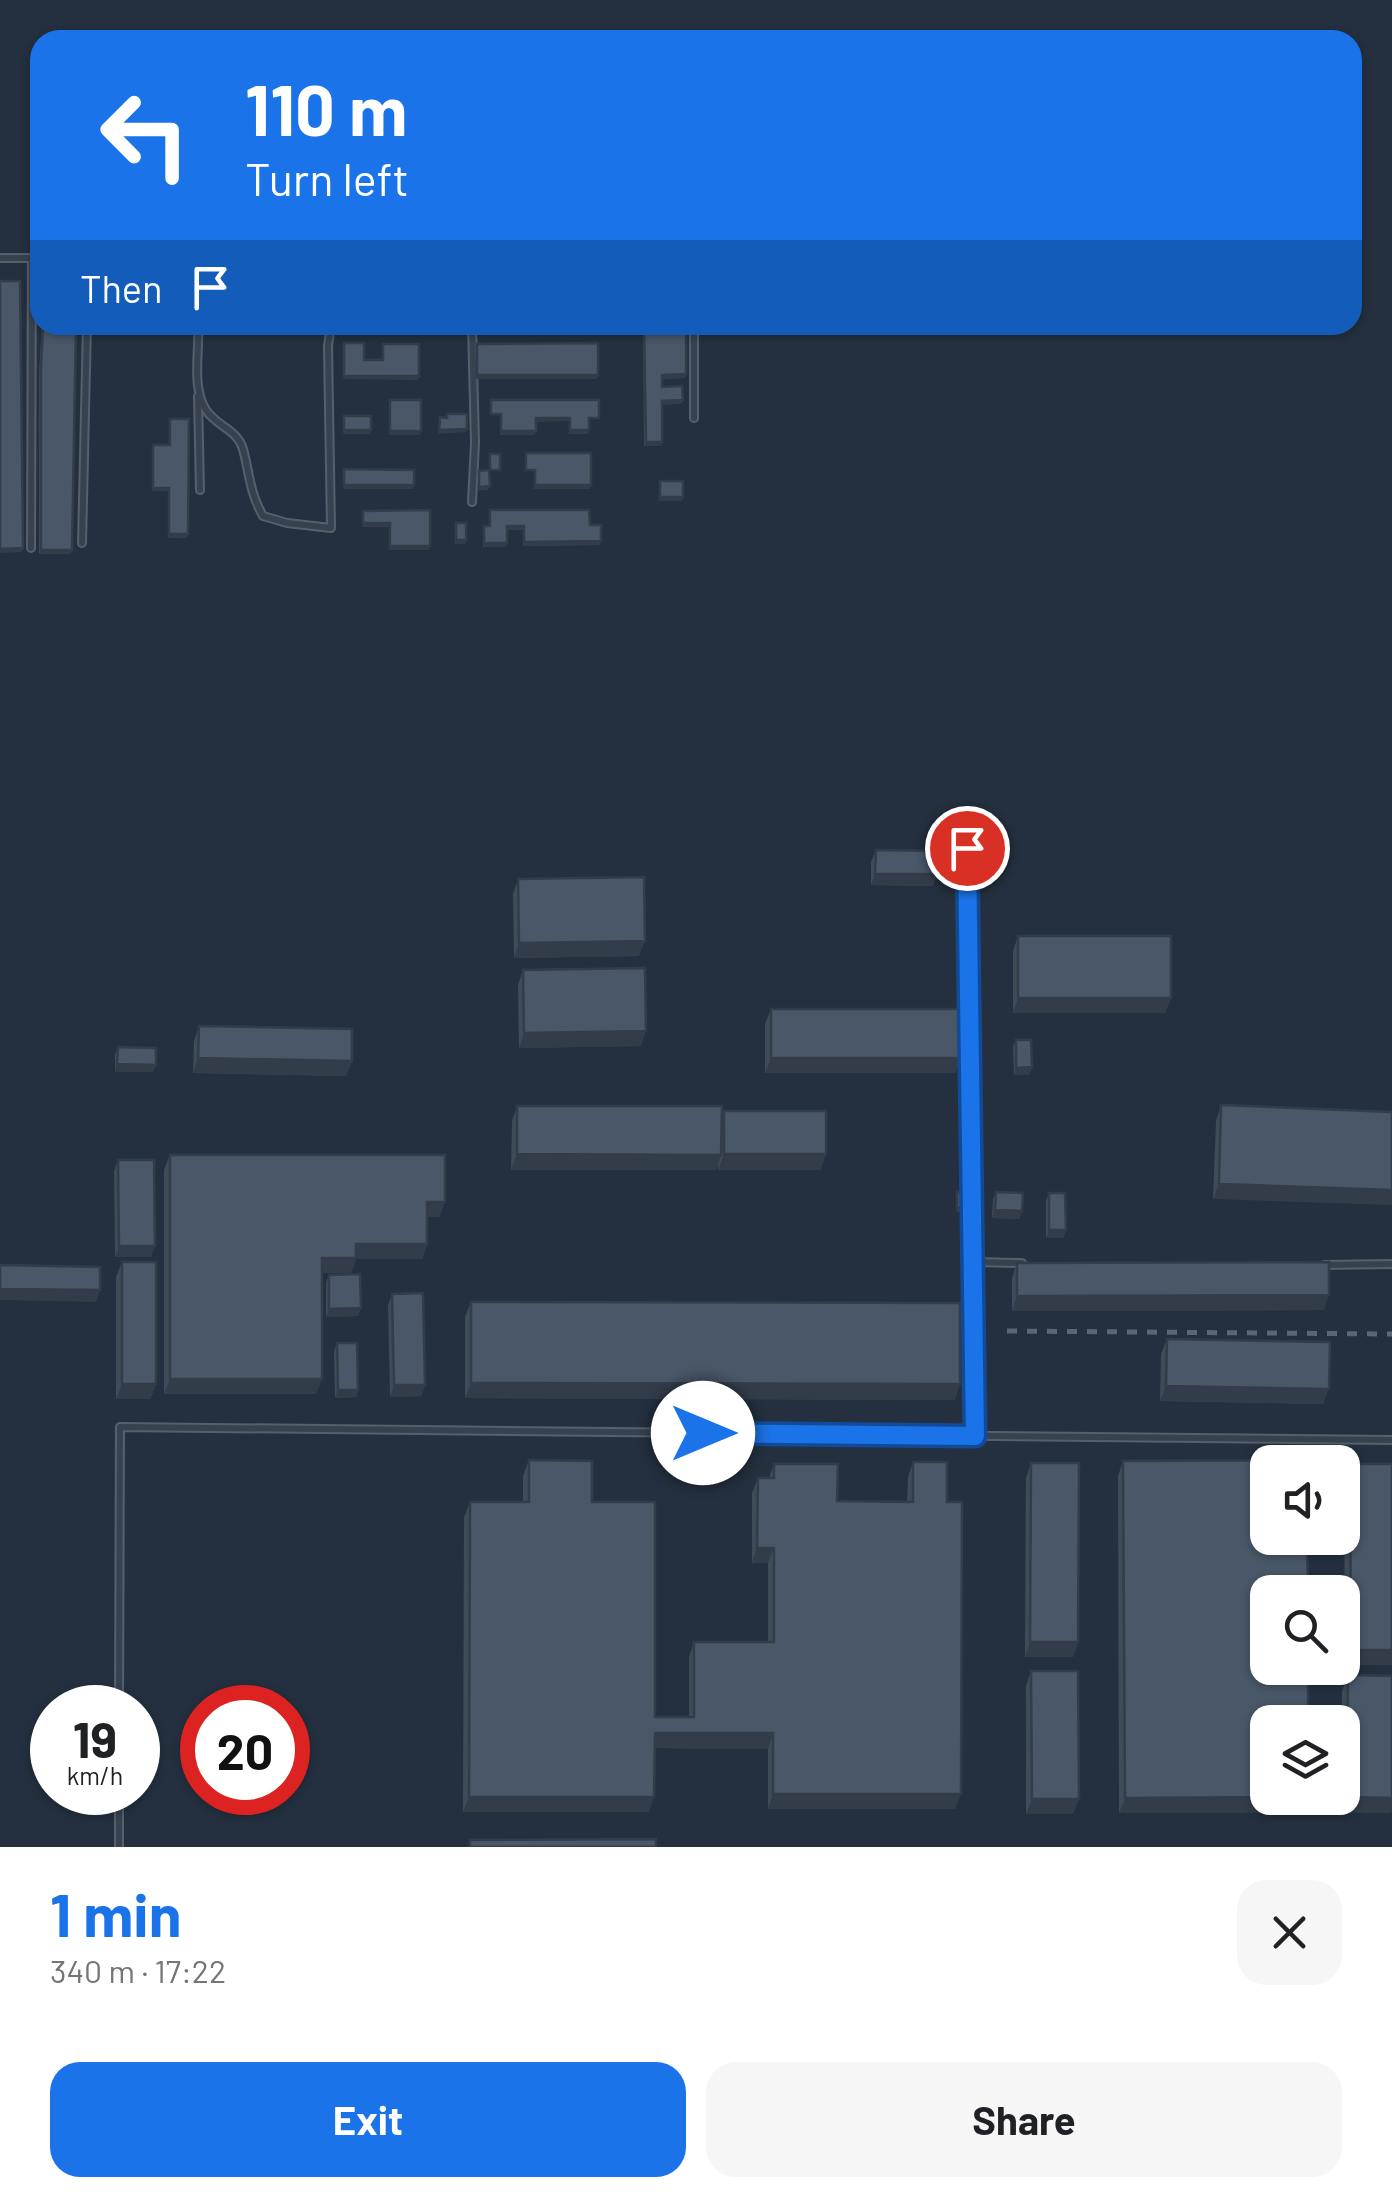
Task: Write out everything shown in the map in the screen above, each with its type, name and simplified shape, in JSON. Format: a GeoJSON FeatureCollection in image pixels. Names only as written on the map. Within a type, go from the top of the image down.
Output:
{"type":"FeatureCollection","features":[{"type":"Feature","properties":{"kind":"lane"},"geometry":{"type":"LineString","coordinates":[[0,258],[30,258]]}},
{"type":"Feature","properties":{"kind":"lane"},"geometry":{"type":"LineString","coordinates":[[31,548],[35,335]]}},
{"type":"Feature","properties":{"kind":"lane"},"geometry":{"type":"LineString","coordinates":[[82,543],[87,335]]}},
{"type":"Feature","properties":{"kind":"lane"},"geometry":{"type":"LineString","coordinates":[[198,335],[200,490]]}},
{"type":"Feature","properties":{"kind":"lane"},"geometry":{"type":"LineString","coordinates":[[198,390],[206,412],[230,429],[242,446],[252,496],[264,516],[330,528],[329,335]]}},
{"type":"Feature","properties":{"kind":"lane"},"geometry":{"type":"LineString","coordinates":[[472,335],[472,502]]}},
{"type":"Feature","properties":{"kind":"lane"},"geometry":{"type":"LineString","coordinates":[[694,335],[694,418]]}},
{"type":"Feature","properties":{"kind":"lane"},"geometry":{"type":"LineString","coordinates":[[967,848],[975,1436]]}},
{"type":"Feature","properties":{"kind":"lane"},"geometry":{"type":"LineString","coordinates":[[973,1262],[1032,1263]]}},
{"type":"Feature","properties":{"kind":"lane"},"geometry":{"type":"LineString","coordinates":[[1305,1265],[1392,1264]]}},
{"type":"Feature","properties":{"kind":"lane"},"geometry":{"type":"LineString","coordinates":[[119,1685],[120,1428],[1392,1440]]}},
{"type":"Feature","properties":{"kind":"lane"},"geometry":{"type":"LineString","coordinates":[[119,1815],[119,1847]]}},
{"type":"Feature","properties":{"kind":"building"},"geometry":{"type":"Polygon","coordinates":[[[0,281],[20,281],[23,548],[0,549],[0,281]]]}},
{"type":"Feature","properties":{"kind":"building"},"geometry":{"type":"Polygon","coordinates":[[[43,335],[76,335],[72,550],[41,550],[43,335]]]}},
{"type":"Feature","properties":{"kind":"building"},"geometry":{"type":"Polygon","coordinates":[[[644,335],[686,335],[686,374],[662,375],[662,387],[682,386],[683,400],[662,401],[662,442],[646,442],[644,335]]]}},
{"type":"Feature","properties":{"kind":"building"},"geometry":{"type":"Polygon","coordinates":[[[344,343],[364,343],[364,360],[383,360],[383,344],[419,344],[419,376],[344,376],[344,343]]]}},
{"type":"Feature","properties":{"kind":"building"},"geometry":{"type":"Polygon","coordinates":[[[598,343],[598,375],[477,375],[477,344],[598,343]]]}},
{"type":"Feature","properties":{"kind":"building"},"geometry":{"type":"Polygon","coordinates":[[[390,400],[421,400],[421,431],[390,431],[390,400]]]}},
{"type":"Feature","properties":{"kind":"building"},"geometry":{"type":"Polygon","coordinates":[[[491,400],[599,400],[599,418],[589,418],[589,430],[570,430],[570,418],[536,418],[536,431],[501,431],[501,414],[491,414],[491,400]]]}},
{"type":"Feature","properties":{"kind":"building"},"geometry":{"type":"Polygon","coordinates":[[[447,414],[467,414],[467,429],[439,430],[440,417],[447,418],[447,414]]]}},
{"type":"Feature","properties":{"kind":"building"},"geometry":{"type":"Polygon","coordinates":[[[344,416],[371,416],[371,430],[344,430],[344,416]]]}},
{"type":"Feature","properties":{"kind":"building"},"geometry":{"type":"Polygon","coordinates":[[[170,419],[189,419],[188,534],[169,534],[169,488],[153,488],[153,445],[170,445],[170,419]]]}},
{"type":"Feature","properties":{"kind":"building"},"geometry":{"type":"Polygon","coordinates":[[[526,453],[591,453],[591,485],[535,485],[535,470],[526,470],[526,453]]]}},
{"type":"Feature","properties":{"kind":"building"},"geometry":{"type":"Polygon","coordinates":[[[490,454],[500,454],[500,470],[490,470],[490,454]]]}},
{"type":"Feature","properties":{"kind":"building"},"geometry":{"type":"Polygon","coordinates":[[[344,469],[414,470],[414,485],[344,485],[344,469]]]}},
{"type":"Feature","properties":{"kind":"building"},"geometry":{"type":"Polygon","coordinates":[[[489,470],[490,486],[479,487],[479,471],[489,470]]]}},
{"type":"Feature","properties":{"kind":"building"},"geometry":{"type":"Polygon","coordinates":[[[660,481],[683,481],[683,497],[660,497],[660,481]]]}},
{"type":"Feature","properties":{"kind":"building"},"geometry":{"type":"Polygon","coordinates":[[[430,510],[430,546],[390,546],[390,523],[363,523],[363,511],[430,510]]]}},
{"type":"Feature","properties":{"kind":"building"},"geometry":{"type":"Polygon","coordinates":[[[490,510],[589,510],[590,525],[601,525],[601,541],[524,542],[524,526],[507,526],[507,543],[484,543],[484,526],[490,526],[490,510]]]}},
{"type":"Feature","properties":{"kind":"building"},"geometry":{"type":"Polygon","coordinates":[[[456,523],[466,523],[466,540],[456,540],[456,523]]]}},
{"type":"Feature","properties":{"kind":"building"},"geometry":{"type":"Polygon","coordinates":[[[876,850],[937,851],[937,874],[875,874],[876,850]]]}},
{"type":"Feature","properties":{"kind":"building"},"geometry":{"type":"Polygon","coordinates":[[[644,877],[645,941],[519,943],[518,879],[644,877]]]}},
{"type":"Feature","properties":{"kind":"building"},"geometry":{"type":"Polygon","coordinates":[[[1018,936],[1171,936],[1171,998],[1018,998],[1018,936]]]}},
{"type":"Feature","properties":{"kind":"building"},"geometry":{"type":"Polygon","coordinates":[[[645,968],[646,1031],[524,1033],[523,970],[645,968]]]}},
{"type":"Feature","properties":{"kind":"building"},"geometry":{"type":"Polygon","coordinates":[[[771,1009],[961,1009],[961,1058],[771,1058],[771,1009]]]}},
{"type":"Feature","properties":{"kind":"building"},"geometry":{"type":"Polygon","coordinates":[[[199,1026],[352,1029],[352,1061],[198,1058],[199,1026]]]}},
{"type":"Feature","properties":{"kind":"building"},"geometry":{"type":"Polygon","coordinates":[[[1016,1040],[1031,1040],[1032,1067],[1016,1068],[1016,1040]]]}},
{"type":"Feature","properties":{"kind":"building"},"geometry":{"type":"Polygon","coordinates":[[[118,1047],[156,1048],[156,1065],[117,1064],[118,1047]]]}},
{"type":"Feature","properties":{"kind":"building"},"geometry":{"type":"Polygon","coordinates":[[[1221,1105],[1392,1112],[1392,1190],[1219,1184],[1221,1105]]]}},
{"type":"Feature","properties":{"kind":"building"},"geometry":{"type":"Polygon","coordinates":[[[517,1106],[722,1106],[721,1155],[517,1154],[517,1106]]]}},
{"type":"Feature","properties":{"kind":"building"},"geometry":{"type":"Polygon","coordinates":[[[724,1111],[826,1111],[826,1154],[724,1154],[724,1111]]]}},
{"type":"Feature","properties":{"kind":"building"},"geometry":{"type":"Polygon","coordinates":[[[170,1155],[445,1155],[445,1202],[427,1202],[427,1244],[356,1244],[356,1258],[322,1258],[322,1379],[170,1379],[170,1155]]]}},
{"type":"Feature","properties":{"kind":"building"},"geometry":{"type":"Polygon","coordinates":[[[118,1160],[154,1160],[155,1246],[119,1246],[118,1160]]]}},
{"type":"Feature","properties":{"kind":"building"},"geometry":{"type":"Polygon","coordinates":[[[957,1192],[969,1192],[969,1208],[957,1208],[957,1192]]]}},
{"type":"Feature","properties":{"kind":"building"},"geometry":{"type":"Polygon","coordinates":[[[996,1192],[1023,1193],[1022,1211],[995,1210],[996,1192]]]}},
{"type":"Feature","properties":{"kind":"building"},"geometry":{"type":"Polygon","coordinates":[[[1049,1193],[1065,1193],[1066,1230],[1049,1230],[1049,1193]]]}},
{"type":"Feature","properties":{"kind":"building"},"geometry":{"type":"Polygon","coordinates":[[[122,1262],[156,1262],[156,1384],[122,1384],[122,1262]]]}},
{"type":"Feature","properties":{"kind":"building"},"geometry":{"type":"Polygon","coordinates":[[[1329,1262],[1329,1295],[1017,1296],[1017,1263],[1329,1262]]]}},
{"type":"Feature","properties":{"kind":"building"},"geometry":{"type":"Polygon","coordinates":[[[0,1265],[100,1267],[100,1290],[0,1289],[0,1265]]]}},
{"type":"Feature","properties":{"kind":"building"},"geometry":{"type":"Polygon","coordinates":[[[360,1274],[361,1308],[329,1309],[329,1275],[360,1274]]]}},
{"type":"Feature","properties":{"kind":"building"},"geometry":{"type":"Polygon","coordinates":[[[423,1293],[425,1385],[394,1385],[392,1294],[423,1293]]]}},
{"type":"Feature","properties":{"kind":"building"},"geometry":{"type":"Polygon","coordinates":[[[471,1302],[960,1303],[960,1384],[471,1383],[471,1302]]]}},
{"type":"Feature","properties":{"kind":"building"},"geometry":{"type":"Polygon","coordinates":[[[1167,1339],[1330,1342],[1329,1389],[1166,1386],[1167,1339]]]}},
{"type":"Feature","properties":{"kind":"building"},"geometry":{"type":"Polygon","coordinates":[[[337,1343],[357,1343],[358,1390],[338,1390],[337,1343]]]}},
{"type":"Feature","properties":{"kind":"building"},"geometry":{"type":"Polygon","coordinates":[[[529,1460],[592,1461],[592,1502],[655,1502],[655,1717],[694,1717],[694,1642],[774,1642],[774,1548],[757,1548],[758,1478],[774,1478],[774,1464],[838,1464],[837,1501],[913,1502],[913,1462],[947,1462],[947,1502],[962,1502],[961,1794],[773,1794],[773,1733],[655,1733],[654,1797],[469,1797],[470,1502],[529,1502],[529,1460]]]}},
{"type":"Feature","properties":{"kind":"building"},"geometry":{"type":"Polygon","coordinates":[[[1250,1460],[1250,1555],[1307,1555],[1308,1575],[1250,1575],[1250,1685],[1308,1685],[1308,1705],[1250,1705],[1250,1797],[1125,1798],[1123,1461],[1250,1460]]]}},
{"type":"Feature","properties":{"kind":"building"},"geometry":{"type":"Polygon","coordinates":[[[1031,1463],[1079,1463],[1078,1642],[1030,1642],[1031,1463]]]}},
{"type":"Feature","properties":{"kind":"building"},"geometry":{"type":"Polygon","coordinates":[[[1360,1464],[1392,1464],[1392,1650],[1360,1650],[1360,1575],[1351,1575],[1350,1555],[1360,1555],[1360,1464]]]}},
{"type":"Feature","properties":{"kind":"building"},"geometry":{"type":"Polygon","coordinates":[[[1031,1671],[1078,1671],[1079,1799],[1032,1799],[1031,1671]]]}},
{"type":"Feature","properties":{"kind":"building"},"geometry":{"type":"Polygon","coordinates":[[[1360,1675],[1392,1676],[1392,1798],[1360,1797],[1360,1705],[1348,1705],[1348,1685],[1360,1685],[1360,1675]]]}},
{"type":"Feature","properties":{"kind":"building"},"geometry":{"type":"Polygon","coordinates":[[[656,1839],[656,1847],[470,1847],[470,1840],[656,1839]]]}},
{"type":"Feature","properties":{"kind":"railway"},"geometry":{"type":"LineString","coordinates":[[1007,1331],[1392,1334]]}},
{"type":"Feature","properties":{"kind":"route"},"geometry":{"type":"LineString","coordinates":[[703,1433],[975,1436],[967,848]]}}]}
